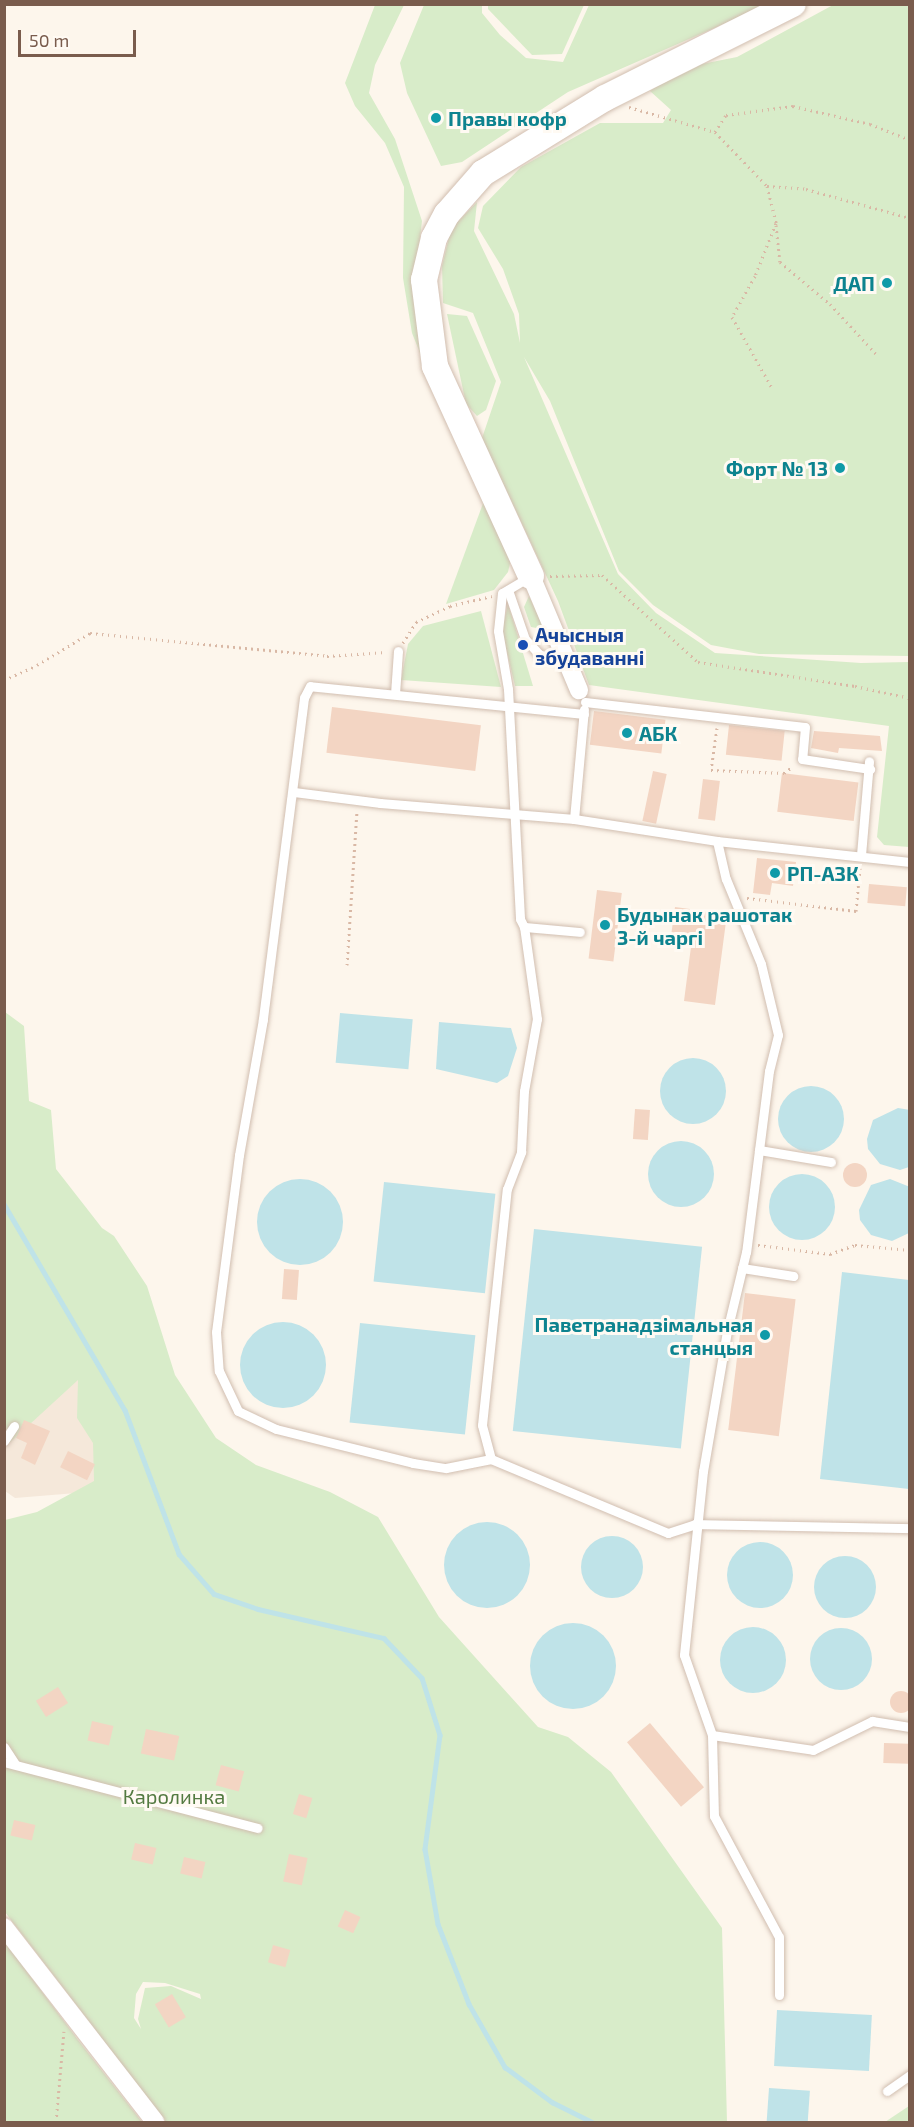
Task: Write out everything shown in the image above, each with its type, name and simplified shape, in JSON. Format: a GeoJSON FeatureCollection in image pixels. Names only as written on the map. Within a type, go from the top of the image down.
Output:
{"type":"FeatureCollection","features":[{"type":"Feature","properties":{"kind":"street"},"geometry":{"type":"LineString","coordinates":[[582,696],[531,576],[458,424],[435,366],[426,313],[427,260],[447,214],[483,173],[605,98],[794,4]]}},
{"type":"Feature","properties":{"kind":"street"},"geometry":{"type":"LineString","coordinates":[[4,1927],[65,2011],[155,2122]]}},
{"type":"Feature","properties":{"kind":"lane"},"geometry":{"type":"LineString","coordinates":[[505,591],[531,576]]}},
{"type":"Feature","properties":{"kind":"lane"},"geometry":{"type":"LineString","coordinates":[[505,591],[525,639],[540,655],[565,659]]}},
{"type":"Feature","properties":{"kind":"lane"},"geometry":{"type":"LineString","coordinates":[[491,1459],[482,1425],[483,1414],[507,1189],[520,1152],[524,1091],[537,1018],[524,927],[520,919],[507,708],[508,689],[498,632],[505,591]]}},
{"type":"Feature","properties":{"kind":"lane"},"geometry":{"type":"LineString","coordinates":[[395,694],[398,651]]}},
{"type":"Feature","properties":{"kind":"lane"},"geometry":{"type":"LineString","coordinates":[[584,714],[507,708],[310,686],[304,698],[294,792],[263,1019],[239,1155],[216,1332],[219,1371],[238,1410],[276,1429],[424,1465],[446,1468],[491,1459],[668,1533],[695,1524],[909,1527]]}},
{"type":"Feature","properties":{"kind":"lane"},"geometry":{"type":"LineString","coordinates":[[574,819],[584,714],[582,696],[718,717],[805,727],[802,759],[870,765],[861,855]]}},
{"type":"Feature","properties":{"kind":"lane"},"geometry":{"type":"LineString","coordinates":[[294,792],[357,801],[574,819],[717,841],[909,862]]}},
{"type":"Feature","properties":{"kind":"lane"},"geometry":{"type":"LineString","coordinates":[[717,841],[733,896],[760,964],[778,1035],[759,1150],[747,1244],[727,1331],[695,1524],[684,1655],[712,1735],[714,1816],[779,1937],[779,1995]]}},
{"type":"Feature","properties":{"kind":"lane"},"geometry":{"type":"LineString","coordinates":[[524,927],[580,932]]}},
{"type":"Feature","properties":{"kind":"lane"},"geometry":{"type":"LineString","coordinates":[[759,1150],[831,1162]]}},
{"type":"Feature","properties":{"kind":"lane"},"geometry":{"type":"LineString","coordinates":[[742,1268],[793,1276]]}},
{"type":"Feature","properties":{"kind":"lane"},"geometry":{"type":"LineString","coordinates":[[4,1441],[14,1426]]}},
{"type":"Feature","properties":{"kind":"lane"},"geometry":{"type":"LineString","coordinates":[[712,1735],[813,1750],[872,1721],[909,1726]]}},
{"type":"Feature","properties":{"kind":"lane"},"geometry":{"type":"LineString","coordinates":[[4,1747],[15,1764]]}},
{"type":"Feature","properties":{"kind":"lane"},"geometry":{"type":"LineString","coordinates":[[4,1762],[258,1828]]}},
{"type":"Feature","properties":{"kind":"lane"},"geometry":{"type":"LineString","coordinates":[[887,2091],[909,2075]]}},
{"type":"Feature","properties":{"kind":"path"},"geometry":{"type":"LineString","coordinates":[[605,98],[645,113],[715,132],[767,186],[776,223],[780,262],[830,304],[877,355]]}},
{"type":"Feature","properties":{"kind":"path"},"geometry":{"type":"LineString","coordinates":[[715,132],[726,115],[793,106],[870,124],[909,140]]}},
{"type":"Feature","properties":{"kind":"path"},"geometry":{"type":"LineString","coordinates":[[767,186],[806,189],[909,218]]}},
{"type":"Feature","properties":{"kind":"path"},"geometry":{"type":"LineString","coordinates":[[772,388],[732,317],[755,276],[776,223]]}},
{"type":"Feature","properties":{"kind":"path"},"geometry":{"type":"LineString","coordinates":[[531,576],[602,574],[698,662],[855,686],[909,698]]}},
{"type":"Feature","properties":{"kind":"path"},"geometry":{"type":"LineString","coordinates":[[4,680],[37,665],[90,633],[327,656],[398,651],[416,622],[450,606],[505,591]]}},
{"type":"Feature","properties":{"kind":"path"},"geometry":{"type":"LineString","coordinates":[[718,717],[711,770],[784,773],[802,759]]}},
{"type":"Feature","properties":{"kind":"path"},"geometry":{"type":"LineString","coordinates":[[347,965],[357,801]]}},
{"type":"Feature","properties":{"kind":"path"},"geometry":{"type":"LineString","coordinates":[[733,896],[856,911],[861,855]]}},
{"type":"Feature","properties":{"kind":"path"},"geometry":{"type":"LineString","coordinates":[[747,1244],[830,1254],[855,1245],[909,1250]]}},
{"type":"Feature","properties":{"kind":"path"},"geometry":{"type":"LineString","coordinates":[[56,2122],[65,2011]]}},
{"type":"Feature","properties":{"kind":"shaded area"},"geometry":{"type":"Polygon","coordinates":[[[4,1261],[87,1381],[101,1491],[15,1498],[5,1491],[4,1261]]]}},
{"type":"Feature","properties":{"kind":"green space"},"geometry":{"type":"Polygon","coordinates":[[[488,4],[584,5],[562,54],[532,55],[488,9],[488,4]]]}},
{"type":"Feature","properties":{"kind":"green space"},"geometry":{"type":"Polygon","coordinates":[[[375,5],[404,5],[375,65],[369,93],[395,139],[422,221],[414,288],[422,358],[412,333],[403,278],[404,187],[385,143],[355,106],[345,83],[375,5]]]}},
{"type":"Feature","properties":{"kind":"green space"},"geometry":{"type":"Polygon","coordinates":[[[424,5],[482,5],[482,13],[500,35],[526,58],[563,62],[589,5],[767,5],[568,92],[462,162],[441,166],[407,93],[400,63],[424,5]]]}},
{"type":"Feature","properties":{"kind":"green space"},"geometry":{"type":"Polygon","coordinates":[[[833,5],[909,5],[909,656],[759,654],[711,645],[653,605],[619,571],[550,401],[524,357],[618,574],[656,613],[715,653],[861,663],[909,662],[909,847],[884,845],[877,837],[889,726],[589,685],[558,601],[482,438],[501,382],[473,313],[443,303],[442,266],[451,229],[477,202],[474,231],[514,314],[520,343],[519,314],[503,269],[478,228],[483,206],[521,167],[600,123],[663,123],[671,110],[650,91],[687,67],[737,57],[833,5]]]}},
{"type":"Feature","properties":{"kind":"green space"},"geometry":{"type":"Polygon","coordinates":[[[447,314],[467,316],[496,381],[486,410],[477,416],[466,404],[447,314]]]}},
{"type":"Feature","properties":{"kind":"green space"},"geometry":{"type":"Polygon","coordinates":[[[485,498],[512,555],[508,572],[494,590],[446,604],[485,498]]]}},
{"type":"Feature","properties":{"kind":"green space"},"geometry":{"type":"Polygon","coordinates":[[[529,596],[542,624],[542,629],[531,627],[524,607],[529,596]]]}},
{"type":"Feature","properties":{"kind":"green space"},"geometry":{"type":"Polygon","coordinates":[[[508,604],[533,686],[515,686],[502,631],[508,604]]]}},
{"type":"Feature","properties":{"kind":"green space"},"geometry":{"type":"Polygon","coordinates":[[[481,611],[501,687],[401,680],[408,644],[423,626],[481,611]]]}},
{"type":"Feature","properties":{"kind":"green space","name":"Каролинка"},"geometry":{"type":"Polygon","coordinates":[[[5,1012],[24,1026],[29,1101],[51,1110],[56,1169],[102,1228],[114,1236],[147,1286],[175,1375],[216,1438],[256,1465],[330,1492],[378,1517],[439,1617],[538,1727],[568,1737],[611,1772],[722,1928],[727,2122],[166,2122],[5,1912],[5,1520],[37,1512],[94,1481],[93,1443],[77,1418],[78,1380],[5,1447],[5,1012]],[[143,1982],[136,1994],[134,2018],[141,2029],[138,2019],[145,1988],[171,1986],[201,1999],[200,1994],[165,1983],[143,1982]]]}},
{"type":"Feature","properties":{"kind":"green space"},"geometry":{"type":"Polygon","coordinates":[[[4,1941],[78,2040],[142,2122],[5,2122],[4,1941]]]}},
{"type":"Feature","properties":{"kind":"green space"},"geometry":{"type":"Polygon","coordinates":[[[909,2106],[909,2122],[885,2122],[909,2106]]]}},
{"type":"Feature","properties":{"kind":"water"},"geometry":{"type":"Polygon","coordinates":[[[340,1013],[413,1019],[408,1069],[336,1063],[340,1013]]]}},
{"type":"Feature","properties":{"kind":"water"},"geometry":{"type":"Polygon","coordinates":[[[439,1022],[511,1028],[517,1048],[508,1076],[497,1083],[436,1069],[439,1022]]]}},
{"type":"Feature","properties":{"kind":"water"},"geometry":{"type":"Polygon","coordinates":[[[687,1058],[699,1058],[711,1063],[721,1073],[726,1091],[724,1104],[711,1119],[699,1124],[687,1124],[675,1119],[665,1109],[660,1097],[660,1085],[665,1073],[675,1063],[687,1058]]]}},
{"type":"Feature","properties":{"kind":"water"},"geometry":{"type":"Polygon","coordinates":[[[805,1086],[817,1086],[829,1091],[839,1101],[844,1119],[842,1132],[829,1147],[817,1152],[805,1152],[793,1147],[783,1137],[778,1125],[778,1113],[783,1101],[793,1091],[805,1086]]]}},
{"type":"Feature","properties":{"kind":"water"},"geometry":{"type":"Polygon","coordinates":[[[898,1108],[910,1110],[909,1167],[900,1170],[880,1164],[868,1149],[867,1139],[873,1120],[898,1108]]]}},
{"type":"Feature","properties":{"kind":"water"},"geometry":{"type":"Polygon","coordinates":[[[675,1141],[687,1141],[699,1146],[709,1156],[714,1174],[712,1187],[699,1202],[687,1207],[675,1207],[663,1202],[653,1192],[648,1180],[648,1168],[653,1156],[663,1146],[675,1141]]]}},
{"type":"Feature","properties":{"kind":"water"},"geometry":{"type":"Polygon","coordinates":[[[796,1174],[808,1174],[820,1179],[830,1189],[835,1207],[833,1220],[820,1235],[808,1240],[796,1240],[784,1235],[774,1225],[769,1213],[769,1201],[774,1189],[784,1179],[796,1174]]]}},
{"type":"Feature","properties":{"kind":"water"},"geometry":{"type":"Polygon","coordinates":[[[300,1179],[324,1186],[336,1198],[343,1222],[336,1246],[324,1258],[300,1265],[276,1258],[264,1246],[257,1222],[264,1198],[276,1186],[300,1179]]]}},
{"type":"Feature","properties":{"kind":"water"},"geometry":{"type":"Polygon","coordinates":[[[890,1179],[910,1187],[909,1233],[892,1241],[871,1235],[860,1220],[859,1210],[871,1185],[890,1179]]]}},
{"type":"Feature","properties":{"kind":"water"},"geometry":{"type":"Polygon","coordinates":[[[384,1182],[495,1194],[485,1293],[374,1281],[384,1182]]]}},
{"type":"Feature","properties":{"kind":"water"},"geometry":{"type":"Polygon","coordinates":[[[534,1229],[702,1247],[681,1449],[513,1431],[534,1229]]]}},
{"type":"Feature","properties":{"kind":"water"},"geometry":{"type":"Polygon","coordinates":[[[842,1272],[909,1280],[909,1489],[820,1479],[842,1272]]]}},
{"type":"Feature","properties":{"kind":"water"},"geometry":{"type":"Polygon","coordinates":[[[283,1322],[307,1329],[319,1341],[326,1365],[319,1389],[307,1401],[283,1408],[259,1401],[247,1389],[240,1365],[247,1341],[259,1329],[283,1322]]]}},
{"type":"Feature","properties":{"kind":"water"},"geometry":{"type":"Polygon","coordinates":[[[360,1323],[475,1335],[465,1435],[350,1422],[360,1323]]]}},
{"type":"Feature","properties":{"kind":"water"},"geometry":{"type":"Polygon","coordinates":[[[487,1522],[511,1529],[523,1541],[530,1565],[523,1589],[511,1601],[487,1608],[463,1601],[451,1589],[444,1565],[451,1541],[463,1529],[487,1522]]]}},
{"type":"Feature","properties":{"kind":"water"},"geometry":{"type":"Polygon","coordinates":[[[612,1536],[634,1545],[643,1567],[634,1589],[612,1598],[590,1589],[581,1567],[590,1545],[612,1536]]]}},
{"type":"Feature","properties":{"kind":"water"},"geometry":{"type":"Polygon","coordinates":[[[754,1542],[766,1542],[778,1547],[788,1557],[793,1575],[791,1588],[778,1603],[766,1608],[754,1608],[742,1603],[732,1593],[727,1581],[727,1569],[732,1557],[742,1547],[754,1542]]]}},
{"type":"Feature","properties":{"kind":"water"},"geometry":{"type":"Polygon","coordinates":[[[845,1556],[862,1561],[867,1565],[871,1570],[876,1587],[871,1604],[867,1609],[862,1613],[845,1618],[828,1613],[823,1609],[819,1604],[814,1587],[819,1570],[823,1565],[828,1561],[845,1556]]]}},
{"type":"Feature","properties":{"kind":"water"},"geometry":{"type":"Polygon","coordinates":[[[573,1623],[597,1630],[609,1642],[616,1666],[609,1690],[597,1702],[573,1709],[549,1702],[537,1690],[530,1666],[537,1642],[549,1630],[573,1623]]]}},
{"type":"Feature","properties":{"kind":"water"},"geometry":{"type":"Polygon","coordinates":[[[747,1627],[759,1627],[771,1632],[781,1642],[786,1660],[784,1673],[771,1688],[759,1693],[747,1693],[735,1688],[725,1678],[720,1666],[720,1654],[725,1642],[735,1632],[747,1627]]]}},
{"type":"Feature","properties":{"kind":"water"},"geometry":{"type":"Polygon","coordinates":[[[841,1628],[863,1637],[872,1659],[863,1681],[841,1690],[819,1681],[810,1659],[819,1637],[841,1628]]]}},
{"type":"Feature","properties":{"kind":"water"},"geometry":{"type":"Polygon","coordinates":[[[777,2010],[872,2015],[869,2071],[774,2066],[777,2010]]]}},
{"type":"Feature","properties":{"kind":"water"},"geometry":{"type":"Polygon","coordinates":[[[769,2088],[810,2091],[808,2122],[767,2122],[769,2088]]]}},
{"type":"Feature","properties":{"kind":"building"},"geometry":{"type":"Polygon","coordinates":[[[332,707],[481,725],[475,771],[326,753],[332,707]]]}},
{"type":"Feature","properties":{"kind":"building","name":"АБК"},"geometry":{"type":"Polygon","coordinates":[[[594,711],[665,720],[661,754],[590,745],[594,711]]]}},
{"type":"Feature","properties":{"kind":"building"},"geometry":{"type":"Polygon","coordinates":[[[729,725],[785,731],[782,761],[726,755],[729,725]]]}},
{"type":"Feature","properties":{"kind":"building"},"geometry":{"type":"Polygon","coordinates":[[[814,731],[880,736],[882,751],[839,748],[838,753],[811,748],[814,731]]]}},
{"type":"Feature","properties":{"kind":"building"},"geometry":{"type":"Polygon","coordinates":[[[653,771],[667,774],[656,824],[642,821],[653,771]]]}},
{"type":"Feature","properties":{"kind":"building"},"geometry":{"type":"Polygon","coordinates":[[[782,773],[858,782],[854,821],[777,812],[782,773]]]}},
{"type":"Feature","properties":{"kind":"building"},"geometry":{"type":"Polygon","coordinates":[[[703,779],[720,781],[715,821],[698,819],[703,779]]]}},
{"type":"Feature","properties":{"kind":"building","name":"РП-АЗК"},"geometry":{"type":"Polygon","coordinates":[[[757,858],[796,862],[793,886],[772,883],[770,895],[753,893],[757,858]]]}},
{"type":"Feature","properties":{"kind":"building"},"geometry":{"type":"Polygon","coordinates":[[[869,884],[907,887],[905,906],[867,903],[869,884]]]}},
{"type":"Feature","properties":{"kind":"building","name":"Будынак рашотак 3-й чаргі"},"geometry":{"type":"Polygon","coordinates":[[[597,890],[622,893],[613,962],[589,958],[597,890]]]}},
{"type":"Feature","properties":{"kind":"building"},"geometry":{"type":"Polygon","coordinates":[[[675,907],[727,914],[715,1005],[684,1001],[692,939],[671,936],[675,907]]]}},
{"type":"Feature","properties":{"kind":"building"},"geometry":{"type":"Polygon","coordinates":[[[635,1109],[650,1110],[648,1140],[633,1139],[635,1109]]]}},
{"type":"Feature","properties":{"kind":"building"},"geometry":{"type":"Polygon","coordinates":[[[855,1163],[863,1167],[867,1175],[863,1183],[855,1187],[847,1183],[843,1175],[847,1167],[855,1163]]]}},
{"type":"Feature","properties":{"kind":"building"},"geometry":{"type":"Polygon","coordinates":[[[284,1269],[299,1270],[297,1300],[282,1299],[284,1269]]]}},
{"type":"Feature","properties":{"kind":"building","name":"Паветранадзімальная станцыя"},"geometry":{"type":"Polygon","coordinates":[[[745,1293],[796,1299],[779,1436],[728,1430],[745,1293]]]}},
{"type":"Feature","properties":{"kind":"building"},"geometry":{"type":"Polygon","coordinates":[[[24,1420],[50,1431],[35,1465],[21,1458],[27,1443],[16,1438],[24,1420]]]}},
{"type":"Feature","properties":{"kind":"building"},"geometry":{"type":"Polygon","coordinates":[[[68,1451],[95,1464],[87,1480],[60,1467],[68,1451]]]}},
{"type":"Feature","properties":{"kind":"building"},"geometry":{"type":"Polygon","coordinates":[[[58,1687],[68,1703],[46,1717],[36,1701],[58,1687]]]}},
{"type":"Feature","properties":{"kind":"building"},"geometry":{"type":"Polygon","coordinates":[[[901,1691],[909,1694],[912,1702],[909,1710],[901,1713],[893,1710],[890,1702],[893,1694],[901,1691]]]}},
{"type":"Feature","properties":{"kind":"building"},"geometry":{"type":"Polygon","coordinates":[[[92,1721],[113,1726],[109,1745],[88,1740],[92,1721]]]}},
{"type":"Feature","properties":{"kind":"building"},"geometry":{"type":"Polygon","coordinates":[[[650,1723],[704,1787],[681,1807],[627,1742],[650,1723]]]}},
{"type":"Feature","properties":{"kind":"building"},"geometry":{"type":"Polygon","coordinates":[[[146,1729],[179,1736],[174,1761],[141,1753],[146,1729]]]}},
{"type":"Feature","properties":{"kind":"building"},"geometry":{"type":"Polygon","coordinates":[[[884,1743],[909,1744],[908,1764],[883,1763],[884,1743]]]}},
{"type":"Feature","properties":{"kind":"building"},"geometry":{"type":"Polygon","coordinates":[[[221,1765],[244,1771],[239,1791],[216,1785],[221,1765]]]}},
{"type":"Feature","properties":{"kind":"building"},"geometry":{"type":"Polygon","coordinates":[[[299,1794],[312,1798],[306,1818],[293,1814],[299,1794]]]}},
{"type":"Feature","properties":{"kind":"building"},"geometry":{"type":"Polygon","coordinates":[[[14,1820],[35,1825],[32,1841],[10,1836],[14,1820]]]}},
{"type":"Feature","properties":{"kind":"building"},"geometry":{"type":"Polygon","coordinates":[[[135,1843],[156,1848],[153,1865],[131,1860],[135,1843]]]}},
{"type":"Feature","properties":{"kind":"building"},"geometry":{"type":"Polygon","coordinates":[[[289,1854],[308,1858],[302,1885],[283,1881],[289,1854]]]}},
{"type":"Feature","properties":{"kind":"building"},"geometry":{"type":"Polygon","coordinates":[[[184,1857],[205,1862],[202,1879],[180,1874],[184,1857]]]}},
{"type":"Feature","properties":{"kind":"building"},"geometry":{"type":"Polygon","coordinates":[[[345,1910],[361,1917],[353,1933],[338,1926],[345,1910]]]}},
{"type":"Feature","properties":{"kind":"building"},"geometry":{"type":"Polygon","coordinates":[[[273,1945],[290,1950],[285,1967],[268,1962],[273,1945]]]}},
{"type":"Feature","properties":{"kind":"building"},"geometry":{"type":"Polygon","coordinates":[[[172,1994],[186,2017],[169,2027],[155,2004],[172,1994]]]}},
{"type":"Feature","properties":{"kind":"waterway"},"geometry":{"type":"LineString","coordinates":[[4,1204],[125,1410],[179,1554],[214,1594],[258,1609],[384,1638],[422,1678],[440,1735],[425,1849],[438,1924],[469,2004],[505,2067],[552,2102],[592,2122]]}},
{"type":"Feature","properties":{"kind":"place","name":"Правы кофр"},"geometry":{"type":"Point","coordinates":[436,118]}},
{"type":"Feature","properties":{"kind":"place","name":"ДАП"},"geometry":{"type":"Point","coordinates":[887,283]}},
{"type":"Feature","properties":{"kind":"place","name":"Форт № 13"},"geometry":{"type":"Point","coordinates":[840,468]}},
{"type":"Feature","properties":{"kind":"place","name":"Ачысныя збудаванні"},"geometry":{"type":"Point","coordinates":[523,645]}},
{"type":"Feature","properties":{"kind":"place","name":"АБК"},"geometry":{"type":"Point","coordinates":[627,733]}},
{"type":"Feature","properties":{"kind":"place","name":"РП-АЗК"},"geometry":{"type":"Point","coordinates":[775,873]}},
{"type":"Feature","properties":{"kind":"place","name":"Будынак рашотак 3-й чаргі"},"geometry":{"type":"Point","coordinates":[605,925]}},
{"type":"Feature","properties":{"kind":"place","name":"Паветранадзімальная станцыя"},"geometry":{"type":"Point","coordinates":[765,1335]}}]}
